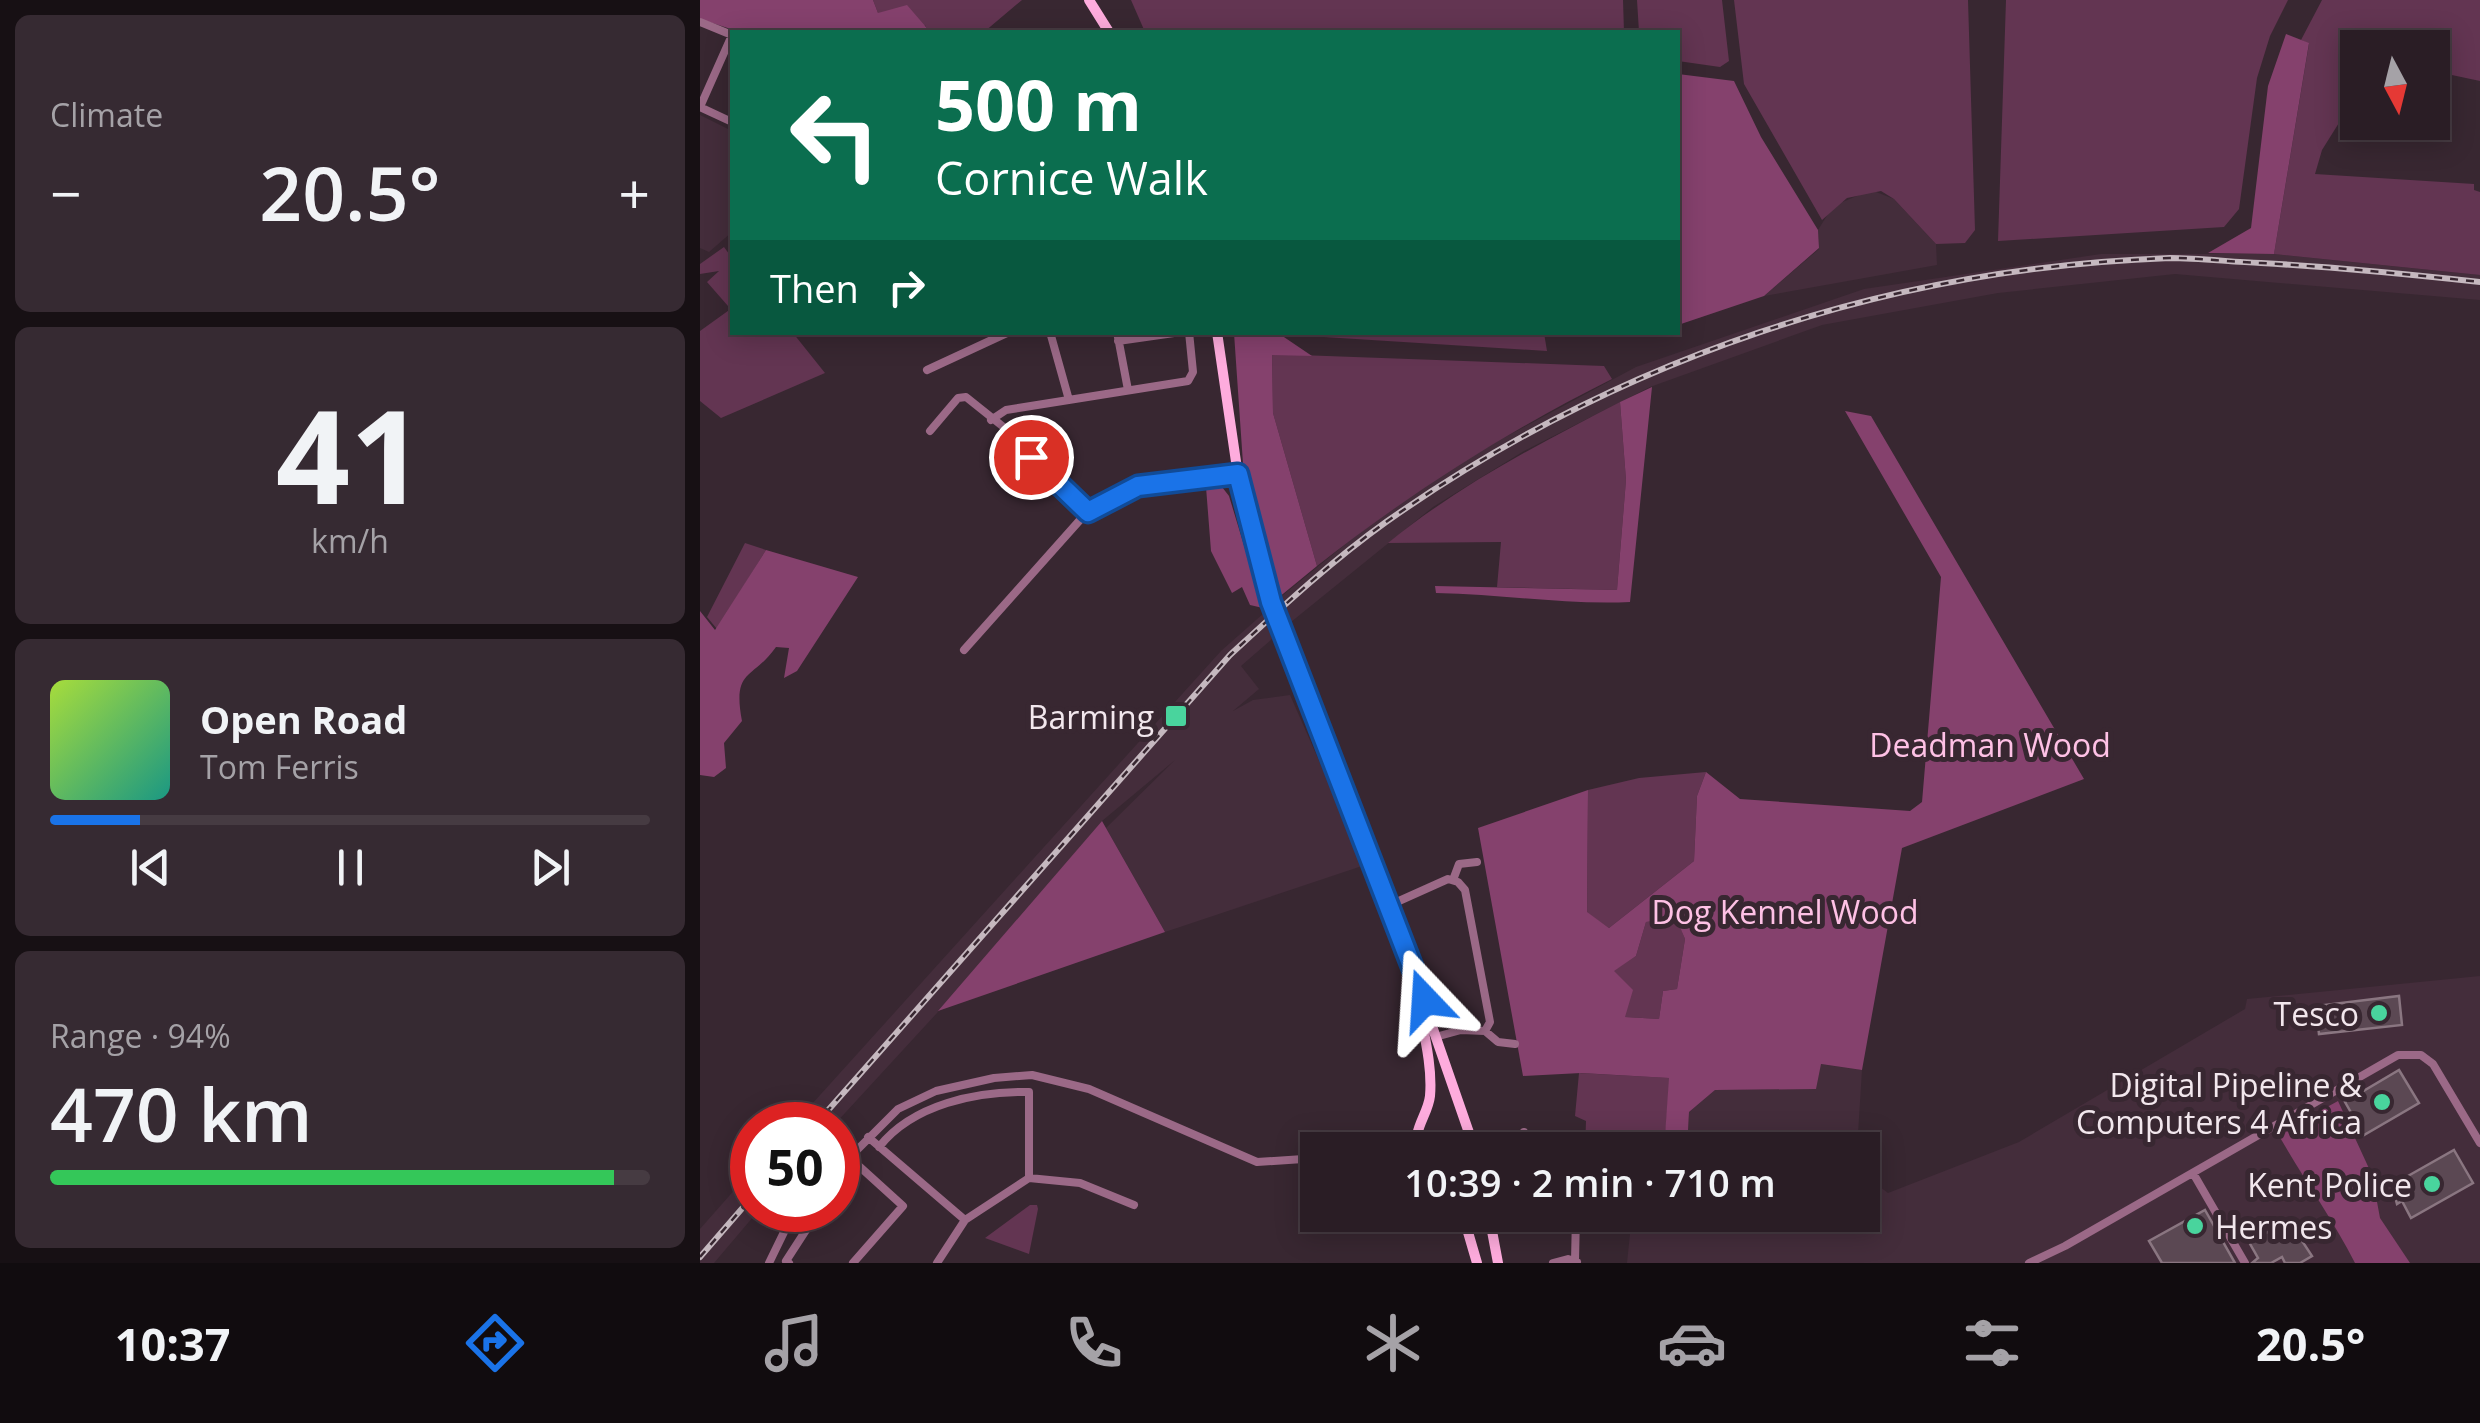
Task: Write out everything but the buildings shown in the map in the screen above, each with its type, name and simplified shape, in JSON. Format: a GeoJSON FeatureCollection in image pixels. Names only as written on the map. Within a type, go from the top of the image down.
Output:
{"type":"FeatureCollection","features":[{"type":"Feature","properties":{"kind":"main road"},"geometry":{"type":"LineString","coordinates":[[1090,0],[1108,30]]}},
{"type":"Feature","properties":{"kind":"main road"},"geometry":{"type":"LineString","coordinates":[[1217,335],[1238,474],[1271,602],[1412,963],[1469,1132]]}},
{"type":"Feature","properties":{"kind":"main road"},"geometry":{"type":"LineString","coordinates":[[1412,963],[1430,1094],[1420,1132]]}},
{"type":"Feature","properties":{"kind":"main road"},"geometry":{"type":"LineString","coordinates":[[1468,1232],[1477,1263]]}},
{"type":"Feature","properties":{"kind":"main road"},"geometry":{"type":"LineString","coordinates":[[1493,1232],[1498,1263]]}},
{"type":"Feature","properties":{"kind":"street"},"geometry":{"type":"LineString","coordinates":[[700,22],[730,34]]}},
{"type":"Feature","properties":{"kind":"street"},"geometry":{"type":"LineString","coordinates":[[730,40],[700,107],[730,121]]}},
{"type":"Feature","properties":{"kind":"street"},"geometry":{"type":"LineString","coordinates":[[927,370],[1003,335]]}},
{"type":"Feature","properties":{"kind":"street"},"geometry":{"type":"LineString","coordinates":[[1051,335],[1069,400]]}},
{"type":"Feature","properties":{"kind":"street"},"geometry":{"type":"LineString","coordinates":[[991,420],[1006,410],[1192,377],[1190,335]]}},
{"type":"Feature","properties":{"kind":"street"},"geometry":{"type":"LineString","coordinates":[[1118,337],[1128,390]]}},
{"type":"Feature","properties":{"kind":"street"},"geometry":{"type":"LineString","coordinates":[[930,432],[962,396],[1016,437],[1088,512]]}},
{"type":"Feature","properties":{"kind":"street"},"geometry":{"type":"LineString","coordinates":[[964,650],[1088,512],[1138,486],[1238,474]]}},
{"type":"Feature","properties":{"kind":"street"},"geometry":{"type":"LineString","coordinates":[[1390,906],[1453,880],[1459,864],[1477,862]]}},
{"type":"Feature","properties":{"kind":"street"},"geometry":{"type":"LineString","coordinates":[[1453,880],[1465,890],[1490,1019],[1485,1032]]}},
{"type":"Feature","properties":{"kind":"street"},"geometry":{"type":"LineString","coordinates":[[1438,1036],[1461,1030],[1485,1032],[1497,1046],[1515,1044]]}},
{"type":"Feature","properties":{"kind":"street"},"geometry":{"type":"LineString","coordinates":[[2030,1263],[2387,1060],[2408,1053],[2433,1064],[2480,1143]]}},
{"type":"Feature","properties":{"kind":"street"},"geometry":{"type":"LineString","coordinates":[[860,1146],[898,1109],[936,1090],[1032,1075],[1089,1089],[1257,1162],[1300,1159]]}},
{"type":"Feature","properties":{"kind":"street"},"geometry":{"type":"LineString","coordinates":[[879,1146],[931,1110],[955,1099],[1029,1092],[1029,1178]]}},
{"type":"Feature","properties":{"kind":"street"},"geometry":{"type":"LineString","coordinates":[[868,1137],[965,1220]]}},
{"type":"Feature","properties":{"kind":"street"},"geometry":{"type":"LineString","coordinates":[[853,1263],[903,1206],[860,1167]]}},
{"type":"Feature","properties":{"kind":"street"},"geometry":{"type":"LineString","coordinates":[[2193,1172],[2246,1263]]}},
{"type":"Feature","properties":{"kind":"street"},"geometry":{"type":"LineString","coordinates":[[936,1263],[965,1220],[1029,1178],[1080,1183],[1134,1205]]}},
{"type":"Feature","properties":{"kind":"street"},"geometry":{"type":"LineString","coordinates":[[769,1263],[784,1232]]}},
{"type":"Feature","properties":{"kind":"street"},"geometry":{"type":"LineString","coordinates":[[787,1262],[806,1232]]}},
{"type":"Feature","properties":{"kind":"street"},"geometry":{"type":"LineString","coordinates":[[1553,1263],[1576,1262],[1576,1232]]}},
{"type":"Feature","properties":{"kind":"shaded area"},"geometry":{"type":"Polygon","coordinates":[[[873,0],[1022,0],[986,30],[926,30],[926,26],[878,13],[873,0]]]}},
{"type":"Feature","properties":{"kind":"shaded area"},"geometry":{"type":"Polygon","coordinates":[[[1131,0],[1623,0],[1624,30],[1144,30],[1131,0]]]}},
{"type":"Feature","properties":{"kind":"shaded area"},"geometry":{"type":"Polygon","coordinates":[[[1637,0],[1722,0],[1729,61],[1720,67],[1680,61],[1680,30],[1639,30],[1637,0]]]}},
{"type":"Feature","properties":{"kind":"shaded area"},"geometry":{"type":"Polygon","coordinates":[[[1734,0],[1968,0],[1975,230],[1965,243],[1936,244],[1894,199],[1881,191],[1847,198],[1822,220],[1744,84],[1734,0]]]}},
{"type":"Feature","properties":{"kind":"shaded area"},"geometry":{"type":"Polygon","coordinates":[[[2006,0],[2288,0],[2270,36],[2257,78],[2239,209],[2224,227],[1998,241],[2006,0]]]}},
{"type":"Feature","properties":{"kind":"shaded area"},"geometry":{"type":"Polygon","coordinates":[[[2322,0],[2480,0],[2480,81],[2450,75],[2450,30],[2340,30],[2340,121],[2322,150],[2315,174],[2474,184],[2474,190],[2480,192],[2480,275],[2274,254],[2309,44],[2301,40],[2322,0]]]}},
{"type":"Feature","properties":{"kind":"shaded area"},"geometry":{"type":"Polygon","coordinates":[[[700,115],[730,130],[730,234],[709,252],[700,248],[700,115]]]}},
{"type":"Feature","properties":{"kind":"shaded area"},"geometry":{"type":"Polygon","coordinates":[[[1871,190],[1894,199],[1936,244],[1937,265],[1764,296],[1819,249],[1818,230],[1833,206],[1871,190]]]}},
{"type":"Feature","properties":{"kind":"shaded area"},"geometry":{"type":"Polygon","coordinates":[[[724,247],[730,255],[728,306],[707,282],[719,271],[700,274],[700,264],[724,247]]]}},
{"type":"Feature","properties":{"kind":"shaded area"},"geometry":{"type":"Polygon","coordinates":[[[2101,254],[2274,254],[2480,275],[2480,300],[2175,274],[1998,293],[1822,325],[1650,387],[1524,451],[1433,507],[1291,622],[1278,599],[1385,512],[1468,457],[1636,367],[1864,289],[2101,254]]]}},
{"type":"Feature","properties":{"kind":"shaded area"},"geometry":{"type":"Polygon","coordinates":[[[730,309],[730,335],[795,335],[825,373],[721,418],[700,401],[700,331],[730,309]]]}},
{"type":"Feature","properties":{"kind":"shaded area"},"geometry":{"type":"Polygon","coordinates":[[[1544,335],[1547,351],[1308,336],[1544,335]]]}},
{"type":"Feature","properties":{"kind":"shaded area"},"geometry":{"type":"Polygon","coordinates":[[[1272,354],[1604,366],[1612,379],[1460,465],[1317,566],[1273,413],[1272,354]]]}},
{"type":"Feature","properties":{"kind":"shaded area"},"geometry":{"type":"Polygon","coordinates":[[[1620,402],[1626,480],[1617,590],[1497,587],[1501,542],[1388,543],[1471,484],[1620,402]]]}},
{"type":"Feature","properties":{"kind":"shaded area"},"geometry":{"type":"Polygon","coordinates":[[[745,543],[766,550],[717,629],[707,617],[745,543]]]}},
{"type":"Feature","properties":{"kind":"shaded area"},"geometry":{"type":"Polygon","coordinates":[[[1264,613],[1272,639],[1241,666],[1259,689],[1233,711],[1253,700],[1290,695],[1365,865],[1165,932],[1106,828],[1175,760],[1102,821],[971,976],[855,1102],[814,1102],[1221,651],[1264,613]]]}},
{"type":"Feature","properties":{"kind":"shaded area"},"geometry":{"type":"Polygon","coordinates":[[[1706,772],[1697,796],[1694,861],[1609,928],[1587,913],[1588,790],[1639,778],[1706,772]]]}},
{"type":"Feature","properties":{"kind":"shaded area"},"geometry":{"type":"Polygon","coordinates":[[[1676,917],[1685,939],[1677,989],[1663,991],[1659,1019],[1625,1017],[1613,971],[1636,956],[1646,922],[1676,917]]]}},
{"type":"Feature","properties":{"kind":"shaded area"},"geometry":{"type":"Polygon","coordinates":[[[2480,976],[2480,1263],[1627,1263],[1630,1234],[1642,1232],[1880,1232],[1880,1187],[1888,1193],[2019,1142],[2245,1009],[2247,999],[2480,976]]]}},
{"type":"Feature","properties":{"kind":"shaded area"},"geometry":{"type":"Polygon","coordinates":[[[1820,1064],[1862,1070],[1858,1132],[1688,1132],[1689,1112],[1715,1090],[1815,1089],[1820,1064]]]}},
{"type":"Feature","properties":{"kind":"shaded area"},"geometry":{"type":"Polygon","coordinates":[[[1579,1073],[1670,1078],[1666,1132],[1586,1132],[1586,1121],[1575,1116],[1579,1073]]]}},
{"type":"Feature","properties":{"kind":"shaded area"},"geometry":{"type":"Polygon","coordinates":[[[730,1195],[730,1232],[740,1232],[714,1263],[700,1263],[700,1229],[730,1195]]]}},
{"type":"Feature","properties":{"kind":"shaded area"},"geometry":{"type":"Polygon","coordinates":[[[1030,1205],[1037,1205],[1038,1209],[1029,1254],[985,1238],[1030,1205]]]}},
{"type":"Feature","properties":{"kind":"green space"},"geometry":{"type":"Polygon","coordinates":[[[700,0],[873,0],[878,13],[907,5],[926,30],[734,30],[700,19],[700,0]]]}},
{"type":"Feature","properties":{"kind":"green space"},"geometry":{"type":"Polygon","coordinates":[[[2286,34],[2309,43],[2274,254],[2208,253],[2251,228],[2268,86],[2286,34]]]}},
{"type":"Feature","properties":{"kind":"green space"},"geometry":{"type":"Polygon","coordinates":[[[1680,74],[1734,81],[1761,137],[1818,230],[1819,248],[1764,296],[1680,324],[1680,74]]]}},
{"type":"Feature","properties":{"kind":"green space"},"geometry":{"type":"Polygon","coordinates":[[[1234,335],[1281,335],[1312,356],[1272,355],[1273,413],[1317,566],[1278,598],[1244,478],[1234,335]]]}},
{"type":"Feature","properties":{"kind":"green space"},"geometry":{"type":"Polygon","coordinates":[[[1652,387],[1630,602],[1436,593],[1435,586],[1617,590],[1626,480],[1620,402],[1652,387]]]}},
{"type":"Feature","properties":{"kind":"green space","name":"Dog Kennel Wood"},"geometry":{"type":"Polygon","coordinates":[[[1845,411],[1871,416],[2084,779],[1902,848],[1862,1070],[1821,1064],[1816,1089],[1715,1090],[1689,1112],[1688,1132],[1665,1132],[1669,1078],[1581,1073],[1523,1076],[1478,828],[1588,790],[1587,912],[1609,928],[1694,861],[1697,796],[1706,772],[1740,799],[1910,811],[1922,802],[1941,577],[1845,411]],[[1676,918],[1646,922],[1636,956],[1614,971],[1633,990],[1625,1017],[1659,1019],[1663,991],[1677,989],[1685,939],[1676,918]]]}},
{"type":"Feature","properties":{"kind":"green space"},"geometry":{"type":"Polygon","coordinates":[[[1206,487],[1222,487],[1229,496],[1263,608],[1250,605],[1242,587],[1232,593],[1211,551],[1206,487]]]}},
{"type":"Feature","properties":{"kind":"green space"},"geometry":{"type":"Polygon","coordinates":[[[766,550],[858,577],[797,671],[784,678],[789,648],[776,647],[747,676],[740,692],[742,721],[724,743],[726,768],[714,777],[700,775],[700,611],[715,630],[766,550]]]}},
{"type":"Feature","properties":{"kind":"green space"},"geometry":{"type":"Polygon","coordinates":[[[1102,821],[1165,932],[938,1011],[1102,821]]]}},
{"type":"Feature","properties":{"kind":"green space"},"geometry":{"type":"Polygon","coordinates":[[[2338,1101],[2372,1175],[2380,1218],[2410,1263],[2355,1263],[2278,1134],[2338,1101]]]}},
{"type":"Feature","properties":{"kind":"railway"},"geometry":{"type":"LineString","coordinates":[[835,1102],[1230,655],[1325,570],[1386,522],[1475,464],[1566,413],[1661,369],[1758,333],[1858,303],[1960,281],[2064,266],[2181,258],[2480,282]]}},
{"type":"Feature","properties":{"kind":"railway"},"geometry":{"type":"LineString","coordinates":[[700,1257],[730,1222]]}},
{"type":"Feature","properties":{"kind":"place","name":"Barming"},"geometry":{"type":"Point","coordinates":[1176,716]}},
{"type":"Feature","properties":{"kind":"place","name":"Tesco"},"geometry":{"type":"Point","coordinates":[2379,1013]}},
{"type":"Feature","properties":{"kind":"place","name":"Digital Pipeline & Computers 4 Africa"},"geometry":{"type":"Point","coordinates":[2382,1102]}},
{"type":"Feature","properties":{"kind":"place","name":"Kent Police"},"geometry":{"type":"Point","coordinates":[2432,1184]}},
{"type":"Feature","properties":{"kind":"place","name":"Hermes"},"geometry":{"type":"Point","coordinates":[2195,1226]}},
{"type":"Feature","properties":{"kind":"route"},"geometry":{"type":"LineString","coordinates":[[1031,457],[1088,512],[1138,486],[1238,474],[1271,602],[1425,1000]]}},
{"type":"Feature","properties":{"kind":"park label","name":"Deadman Wood"},"geometry":{"type":"Point","coordinates":[1990,744]}}]}
